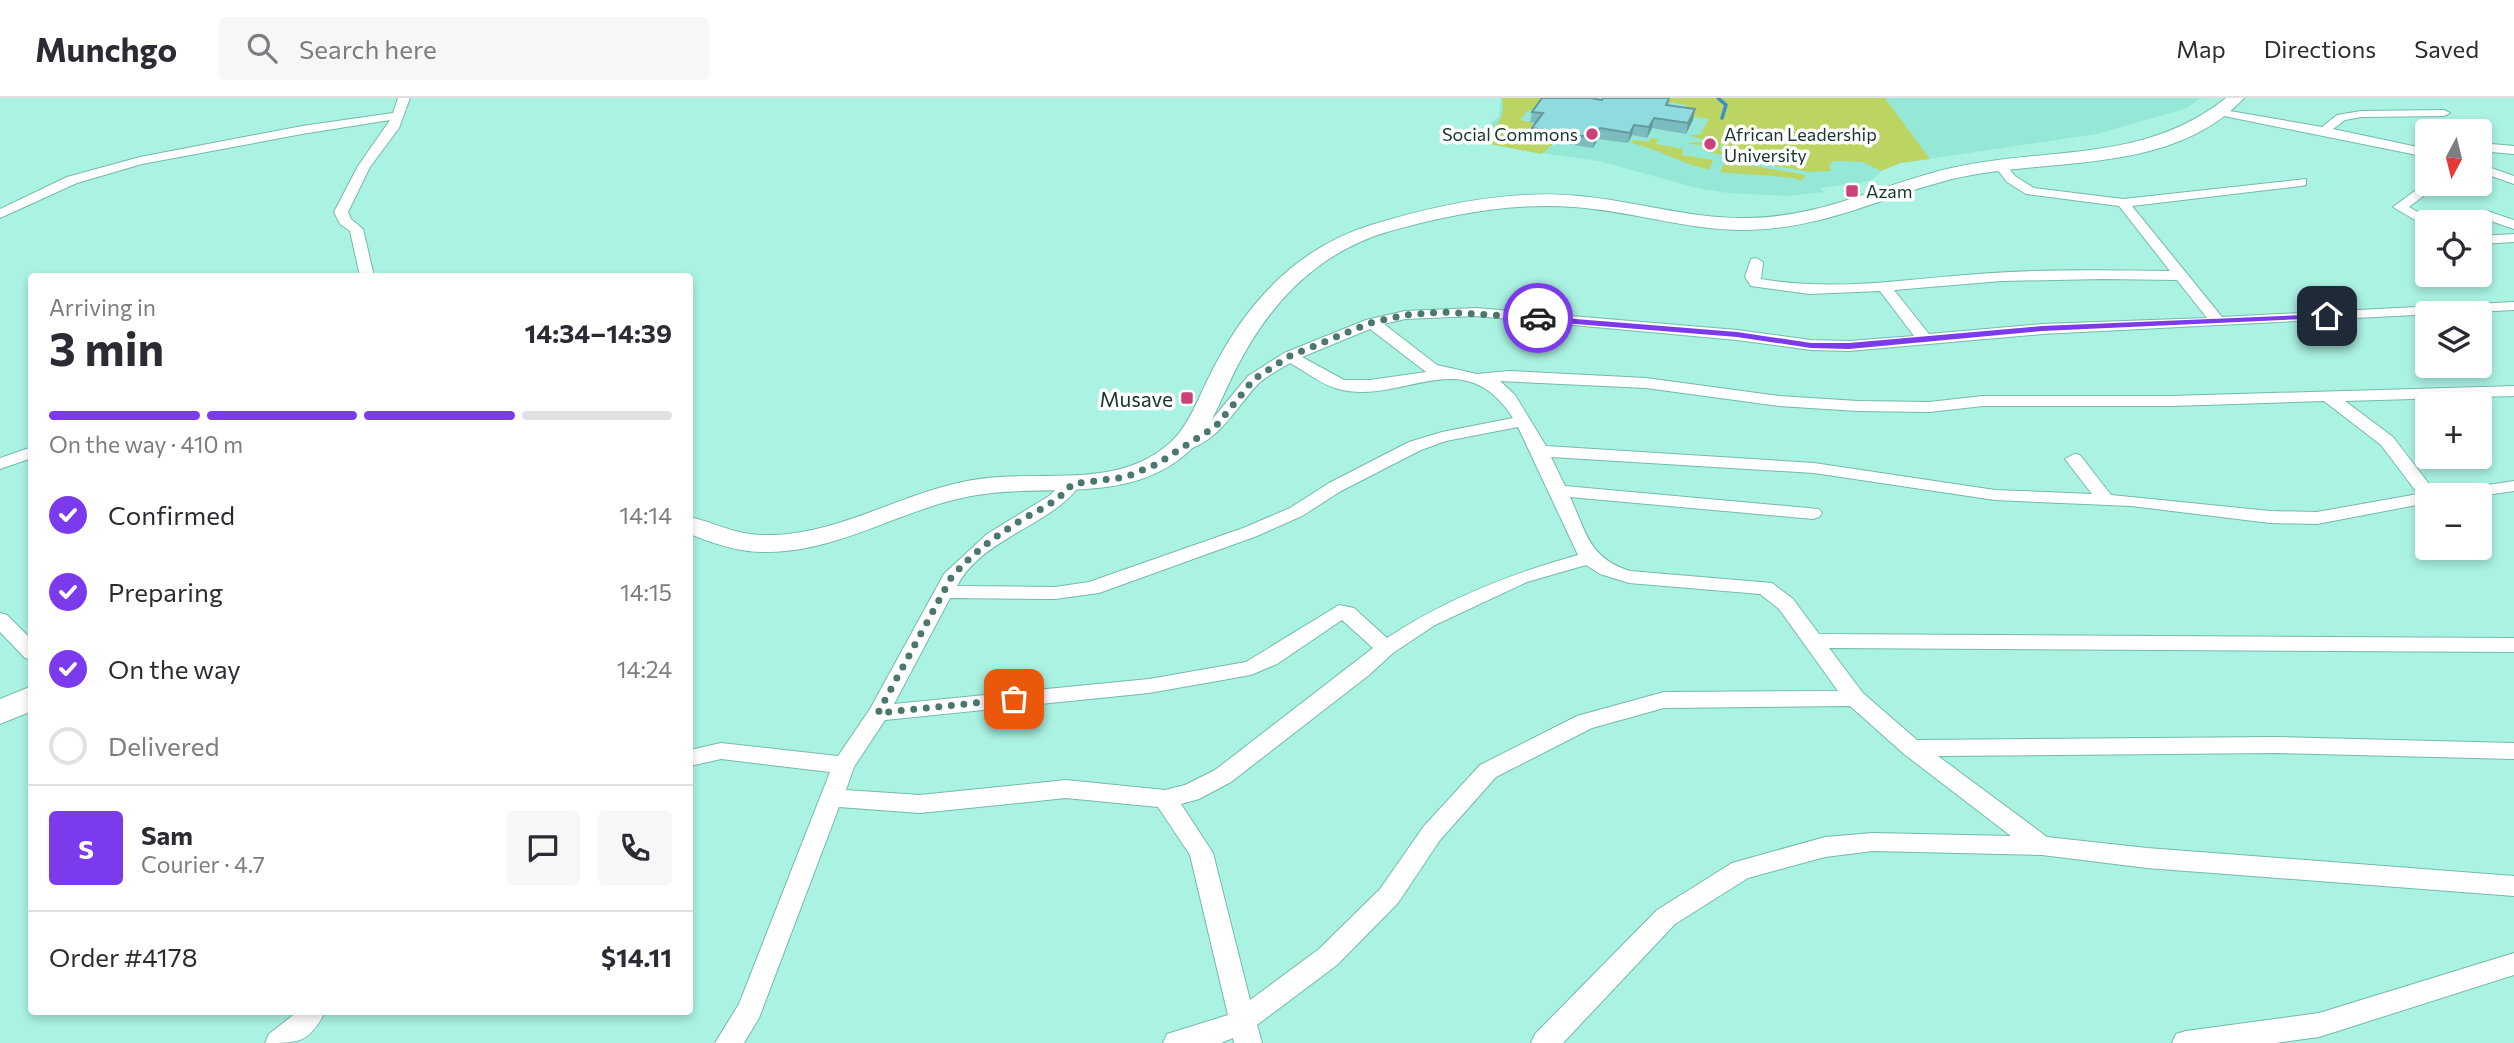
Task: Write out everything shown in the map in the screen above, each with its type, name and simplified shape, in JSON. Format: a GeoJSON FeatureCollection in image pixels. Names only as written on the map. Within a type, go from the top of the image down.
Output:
{"type":"FeatureCollection","features":[{"type":"Feature","properties":{"kind":"main road"},"geometry":{"type":"LineString","coordinates":[[693,526],[720,538],[768,543],[794,541],[829,536],[941,495],[973,487],[1072,484],[1140,472],[1180,447],[1200,416],[1234,345],[1282,284],[1300,267],[1322,253],[1375,230],[1466,209],[1537,200],[1579,202],[1702,221],[1778,222],[1817,217],[1954,173],[1999,164],[2100,154],[2138,146],[2179,134],[2208,120],[2236,98]]}},
{"type":"Feature","properties":{"kind":"main road"},"geometry":{"type":"LineString","coordinates":[[0,713],[28,698]]}},
{"type":"Feature","properties":{"kind":"street"},"geometry":{"type":"LineString","coordinates":[[366,273],[356,229],[345,221],[341,212],[364,166],[393,128],[404,98]]}},
{"type":"Feature","properties":{"kind":"street"},"geometry":{"type":"LineString","coordinates":[[2218,112],[2415,150]]}},
{"type":"Feature","properties":{"kind":"street"},"geometry":{"type":"LineString","coordinates":[[2324,131],[2341,117],[2389,112],[2449,116]]}},
{"type":"Feature","properties":{"kind":"street"},"geometry":{"type":"LineString","coordinates":[[0,214],[72,180],[140,161],[302,130],[396,116]]}},
{"type":"Feature","properties":{"kind":"street"},"geometry":{"type":"LineString","coordinates":[[2492,149],[2514,150]]}},
{"type":"Feature","properties":{"kind":"street"},"geometry":{"type":"LineString","coordinates":[[1999,164],[2011,179],[2031,191],[2123,203],[2301,182]]}},
{"type":"Feature","properties":{"kind":"street"},"geometry":{"type":"LineString","coordinates":[[2492,172],[2510,177]]}},
{"type":"Feature","properties":{"kind":"street"},"geometry":{"type":"LineString","coordinates":[[2415,216],[2400,207],[2416,196]]}},
{"type":"Feature","properties":{"kind":"street"},"geometry":{"type":"LineString","coordinates":[[2123,203],[2218,322]]}},
{"type":"Feature","properties":{"kind":"street"},"geometry":{"type":"LineString","coordinates":[[2492,217],[2514,225]]}},
{"type":"Feature","properties":{"kind":"street"},"geometry":{"type":"LineString","coordinates":[[2492,239],[2514,238]]}},
{"type":"Feature","properties":{"kind":"street"},"geometry":{"type":"LineString","coordinates":[[1756,262],[1752,277],[1756,283],[1765,285],[1884,287],[1977,278],[2180,276]]}},
{"type":"Feature","properties":{"kind":"street"},"geometry":{"type":"LineString","coordinates":[[1884,287],[1925,339]]}},
{"type":"Feature","properties":{"kind":"street"},"geometry":{"type":"LineString","coordinates":[[1180,447],[1200,438],[1216,426],[1247,385],[1290,356],[1370,323],[1405,315],[1476,312],[1737,335],[1811,345],[1849,346],[2042,328],[2218,322],[2514,306]]}},
{"type":"Feature","properties":{"kind":"street"},"geometry":{"type":"LineString","coordinates":[[1370,323],[1428,367],[1444,374],[1499,388],[1523,421],[1589,558],[1615,574],[1629,577],[1765,588],[1786,604],[1855,698],[1912,748],[2042,846]]}},
{"type":"Feature","properties":{"kind":"street"},"geometry":{"type":"LineString","coordinates":[[1290,356],[1341,385],[1370,385],[1444,374]]}},
{"type":"Feature","properties":{"kind":"street"},"geometry":{"type":"LineString","coordinates":[[1471,379],[1509,376],[1646,383],[1779,401],[1929,407],[1983,401],[2172,401],[2514,391]]}},
{"type":"Feature","properties":{"kind":"street"},"geometry":{"type":"LineString","coordinates":[[2329,397],[2387,441],[2417,483]]}},
{"type":"Feature","properties":{"kind":"street"},"geometry":{"type":"LineString","coordinates":[[944,592],[1055,593],[1093,588],[1238,536],[1296,512],[1335,487],[1415,446],[1442,437],[1523,421]]}},
{"type":"Feature","properties":{"kind":"street"},"geometry":{"type":"LineString","coordinates":[[1538,451],[1814,468],[1995,495],[2105,500],[2270,517],[2317,518],[2415,499]]}},
{"type":"Feature","properties":{"kind":"street"},"geometry":{"type":"LineString","coordinates":[[0,464],[28,454]]}},
{"type":"Feature","properties":{"kind":"street"},"geometry":{"type":"LineString","coordinates":[[2074,458],[2105,500]]}},
{"type":"Feature","properties":{"kind":"street"},"geometry":{"type":"LineString","coordinates":[[729,1043],[750,1010],[844,765],[878,713],[951,578],[967,559],[989,541],[1063,496],[1072,484]]}},
{"type":"Feature","properties":{"kind":"street"},"geometry":{"type":"LineString","coordinates":[[2492,489],[2514,486]]}},
{"type":"Feature","properties":{"kind":"street"},"geometry":{"type":"LineString","coordinates":[[1556,490],[1665,502],[1813,513]]}},
{"type":"Feature","properties":{"kind":"street"},"geometry":{"type":"LineString","coordinates":[[830,798],[920,804],[1066,789],[1165,799],[1191,793],[1223,776],[1362,670],[1386,648],[1427,620],[1520,578],[1589,558]]}},
{"type":"Feature","properties":{"kind":"street"},"geometry":{"type":"LineString","coordinates":[[878,713],[1149,686],[1240,670],[1270,659],[1339,612],[1347,613],[1386,648]]}},
{"type":"Feature","properties":{"kind":"street"},"geometry":{"type":"LineString","coordinates":[[0,620],[28,649]]}},
{"type":"Feature","properties":{"kind":"street"},"geometry":{"type":"LineString","coordinates":[[1811,641],[2514,645]]}},
{"type":"Feature","properties":{"kind":"street"},"geometry":{"type":"LineString","coordinates":[[1177,1043],[1210,1035],[1245,1033],[1328,957],[1389,896],[1432,833],[1488,771],[1585,722],[1664,700],[1855,698]]}},
{"type":"Feature","properties":{"kind":"street"},"geometry":{"type":"LineString","coordinates":[[1912,748],[2274,745],[2514,751]]}},
{"type":"Feature","properties":{"kind":"street"},"geometry":{"type":"LineString","coordinates":[[693,757],[721,751],[844,765]]}},
{"type":"Feature","properties":{"kind":"street"},"geometry":{"type":"LineString","coordinates":[[1165,799],[1201,853],[1245,1033]]}},
{"type":"Feature","properties":{"kind":"street"},"geometry":{"type":"LineString","coordinates":[[1545,1043],[1666,917],[1741,870],[1825,847],[1873,842],[2042,846],[2160,859],[2514,886]]}},
{"type":"Feature","properties":{"kind":"street"},"geometry":{"type":"LineString","coordinates":[[2186,1043],[2319,1025],[2514,964]]}},
{"type":"Feature","properties":{"kind":"street"},"geometry":{"type":"LineString","coordinates":[[279,1043],[301,1027],[310,1015]]}},
{"type":"Feature","properties":{"kind":"shaded area","name":"African Leadership University"},"geometry":{"type":"Polygon","coordinates":[[[1501,98],[2201,98],[2187,108],[2097,134],[1900,163],[1884,169],[1870,181],[1820,188],[1824,192],[1789,196],[1729,193],[1697,188],[1599,161],[1473,139],[1499,116],[1501,98]]]}},
{"type":"Feature","properties":{"kind":"green space"},"geometry":{"type":"Polygon","coordinates":[[[1502,98],[1542,98],[1520,120],[1534,123],[1524,137],[1554,143],[1542,154],[1479,142],[1481,135],[1492,129],[1502,116],[1502,98]]]}},
{"type":"Feature","properties":{"kind":"green space"},"geometry":{"type":"Polygon","coordinates":[[[1643,98],[1885,98],[1930,159],[1900,163],[1881,171],[1863,162],[1833,161],[1829,166],[1832,171],[1811,172],[1753,162],[1755,157],[1748,152],[1732,150],[1733,146],[1721,145],[1720,151],[1745,156],[1744,160],[1704,151],[1705,146],[1686,143],[1709,142],[1689,135],[1700,135],[1709,119],[1683,115],[1686,105],[1643,98]]]}},
{"type":"Feature","properties":{"kind":"green space"},"geometry":{"type":"Polygon","coordinates":[[[1651,138],[1658,139],[1656,144],[1683,149],[1682,155],[1713,160],[1709,170],[1631,143],[1633,140],[1649,142],[1651,138]]]}},
{"type":"Feature","properties":{"kind":"green space"},"geometry":{"type":"Polygon","coordinates":[[[1725,161],[1806,175],[1802,181],[1788,177],[1720,172],[1725,161]]]}},
{"type":"Feature","properties":{"kind":"building"},"geometry":{"type":"Polygon","coordinates":[[[1542,98],[1669,98],[1666,105],[1695,109],[1688,123],[1654,118],[1649,127],[1634,125],[1630,133],[1600,128],[1595,138],[1532,128],[1543,113],[1532,112],[1542,98]]]}},
{"type":"Feature","properties":{"kind":"waterway"},"geometry":{"type":"LineString","coordinates":[[1718,98],[1726,105],[1722,118]]}},
{"type":"Feature","properties":{"kind":"way so far"},"geometry":{"type":"LineString","coordinates":[[1014,699],[878,713],[951,578],[967,559],[989,541],[1063,496],[1072,484],[1126,477],[1157,464],[1216,426],[1254,379],[1290,356],[1323,340],[1370,323],[1405,315],[1476,312],[1538,318]]}},
{"type":"Feature","properties":{"kind":"place","name":"Social Commons"},"geometry":{"type":"Point","coordinates":[1592,134]}},
{"type":"Feature","properties":{"kind":"place","name":"African Leadership University"},"geometry":{"type":"Point","coordinates":[1710,144]}},
{"type":"Feature","properties":{"kind":"place","name":"Azam"},"geometry":{"type":"Point","coordinates":[1852,191]}},
{"type":"Feature","properties":{"kind":"place","name":"Musave"},"geometry":{"type":"Point","coordinates":[1187,398]}},
{"type":"Feature","properties":{"kind":"route"},"geometry":{"type":"LineString","coordinates":[[1538,318],[1737,335],[1811,345],[1849,346],[2042,328],[2327,316]]}}]}
